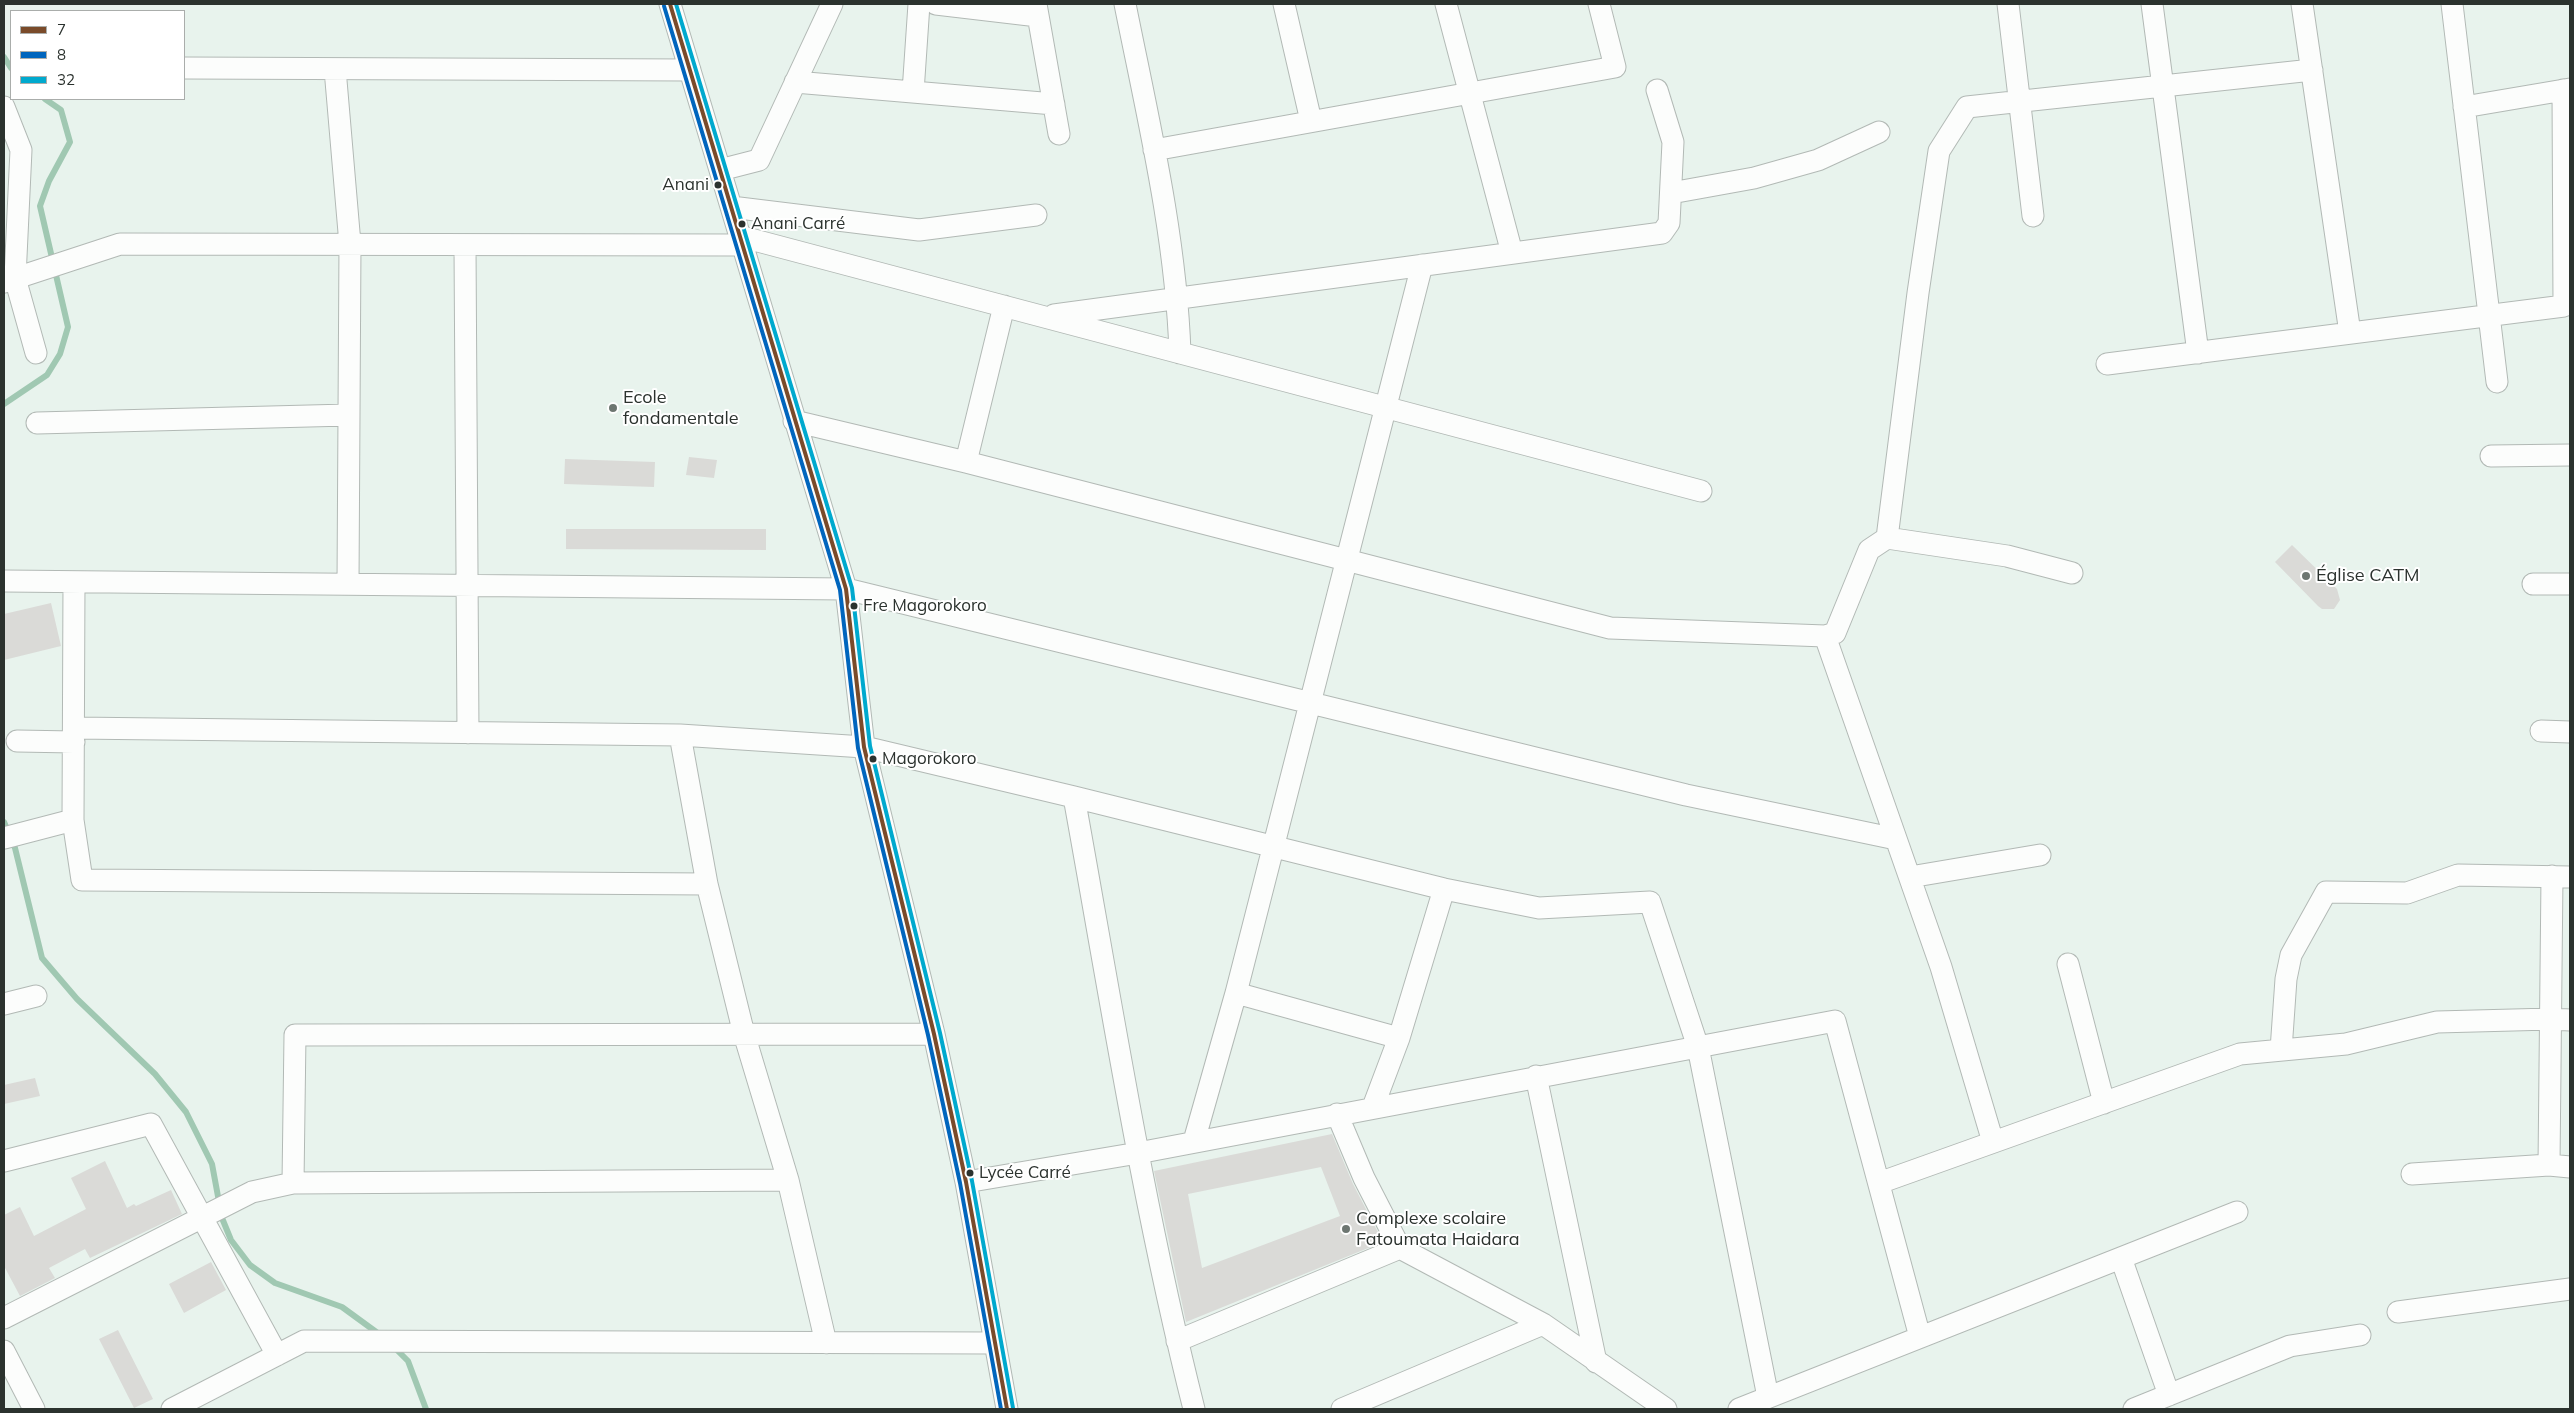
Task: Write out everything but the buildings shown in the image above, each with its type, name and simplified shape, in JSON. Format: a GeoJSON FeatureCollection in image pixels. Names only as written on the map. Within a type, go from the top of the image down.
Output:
{"type":"FeatureCollection","features":[{"type":"Feature","properties":{"kind":"street"},"geometry":{"type":"LineString","coordinates":[[720,170],[759,160],[832,4]]}},
{"type":"Feature","properties":{"kind":"street"},"geometry":{"type":"LineString","coordinates":[[913,92],[919,4]]}},
{"type":"Feature","properties":{"kind":"street"},"geometry":{"type":"LineString","coordinates":[[936,4],[1037,10],[1059,134]]}},
{"type":"Feature","properties":{"kind":"street"},"geometry":{"type":"LineString","coordinates":[[1125,4],[1154,150],[1178,297],[1180,353]]}},
{"type":"Feature","properties":{"kind":"street"},"geometry":{"type":"LineString","coordinates":[[1284,4],[1311,121]]}},
{"type":"Feature","properties":{"kind":"street"},"geometry":{"type":"LineString","coordinates":[[1446,4],[1512,253]]}},
{"type":"Feature","properties":{"kind":"street"},"geometry":{"type":"LineString","coordinates":[[1154,150],[1615,67],[1599,4]]}},
{"type":"Feature","properties":{"kind":"street"},"geometry":{"type":"LineString","coordinates":[[2008,4],[2033,216]]}},
{"type":"Feature","properties":{"kind":"street"},"geometry":{"type":"LineString","coordinates":[[2152,4],[2198,353]]}},
{"type":"Feature","properties":{"kind":"street"},"geometry":{"type":"LineString","coordinates":[[2302,4],[2350,333]]}},
{"type":"Feature","properties":{"kind":"street"},"geometry":{"type":"LineString","coordinates":[[2452,4],[2497,382]]}},
{"type":"Feature","properties":{"kind":"street"},"geometry":{"type":"LineString","coordinates":[[673,7],[730,207],[846,589],[864,747],[934,1034],[966,1182],[1007,1409]]}},
{"type":"Feature","properties":{"kind":"street"},"geometry":{"type":"LineString","coordinates":[[185,68],[690,70]]}},
{"type":"Feature","properties":{"kind":"street"},"geometry":{"type":"LineString","coordinates":[[336,69],[350,244],[348,584]]}},
{"type":"Feature","properties":{"kind":"street"},"geometry":{"type":"LineString","coordinates":[[1887,538],[1918,293],[1940,151],[1967,107],[2312,70]]}},
{"type":"Feature","properties":{"kind":"street"},"geometry":{"type":"LineString","coordinates":[[796,82],[1054,104]]}},
{"type":"Feature","properties":{"kind":"street"},"geometry":{"type":"LineString","coordinates":[[2108,364],[2564,306],[2566,89],[2464,107]]}},
{"type":"Feature","properties":{"kind":"street"},"geometry":{"type":"LineString","coordinates":[[1044,317],[1178,297],[1662,233],[1669,222],[1673,142],[1657,90]]}},
{"type":"Feature","properties":{"kind":"street"},"geometry":{"type":"LineString","coordinates":[[4,107],[12,152],[9,280],[36,354]]}},
{"type":"Feature","properties":{"kind":"street"},"geometry":{"type":"LineString","coordinates":[[1671,193],[1754,178],[1818,160],[1878,132]]}},
{"type":"Feature","properties":{"kind":"street"},"geometry":{"type":"LineString","coordinates":[[730,207],[919,230],[1036,215]]}},
{"type":"Feature","properties":{"kind":"street"},"geometry":{"type":"LineString","coordinates":[[9,280],[120,244],[465,246],[741,241],[1004,306],[1701,491]]}},
{"type":"Feature","properties":{"kind":"street"},"geometry":{"type":"LineString","coordinates":[[465,246],[468,733]]}},
{"type":"Feature","properties":{"kind":"street"},"geometry":{"type":"LineString","coordinates":[[1194,1141],[1236,993],[1422,265]]}},
{"type":"Feature","properties":{"kind":"street"},"geometry":{"type":"LineString","coordinates":[[966,462],[1004,306]]}},
{"type":"Feature","properties":{"kind":"street"},"geometry":{"type":"LineString","coordinates":[[37,423],[348,415]]}},
{"type":"Feature","properties":{"kind":"street"},"geometry":{"type":"LineString","coordinates":[[794,421],[966,462],[1610,628],[1825,636],[1835,633],[1869,550],[1887,538],[2007,556],[2072,573]]}},
{"type":"Feature","properties":{"kind":"street"},"geometry":{"type":"LineString","coordinates":[[2491,456],[2570,455]]}},
{"type":"Feature","properties":{"kind":"street"},"geometry":{"type":"LineString","coordinates":[[4,581],[846,589],[1686,795],[1896,839]]}},
{"type":"Feature","properties":{"kind":"street"},"geometry":{"type":"LineString","coordinates":[[74,582],[73,820],[82,880],[707,884]]}},
{"type":"Feature","properties":{"kind":"street"},"geometry":{"type":"LineString","coordinates":[[2533,584],[2570,584]]}},
{"type":"Feature","properties":{"kind":"street"},"geometry":{"type":"LineString","coordinates":[[1825,636],[1941,967],[1993,1142]]}},
{"type":"Feature","properties":{"kind":"street"},"geometry":{"type":"LineString","coordinates":[[2541,731],[2570,732]]}},
{"type":"Feature","properties":{"kind":"street"},"geometry":{"type":"LineString","coordinates":[[16,741],[74,735],[468,733],[680,735],[864,747],[1444,889],[1539,908],[1650,902],[1698,1047],[1768,1397]]}},
{"type":"Feature","properties":{"kind":"street"},"geometry":{"type":"LineString","coordinates":[[680,735],[707,884],[744,1034],[788,1180],[826,1343]]}},
{"type":"Feature","properties":{"kind":"street"},"geometry":{"type":"LineString","coordinates":[[1074,797],[1138,1153],[1177,1341],[1194,1409]]}},
{"type":"Feature","properties":{"kind":"street"},"geometry":{"type":"LineString","coordinates":[[4,838],[73,820]]}},
{"type":"Feature","properties":{"kind":"street"},"geometry":{"type":"LineString","coordinates":[[1910,877],[2040,855]]}},
{"type":"Feature","properties":{"kind":"street"},"geometry":{"type":"LineString","coordinates":[[2281,1050],[2286,979],[2292,955],[2326,892],[2407,892],[2458,875],[2561,876],[2560,1166],[2412,1174]]}},
{"type":"Feature","properties":{"kind":"street"},"geometry":{"type":"LineString","coordinates":[[1373,1107],[1399,1038],[1444,889]]}},
{"type":"Feature","properties":{"kind":"street"},"geometry":{"type":"LineString","coordinates":[[2068,964],[2104,1102]]}},
{"type":"Feature","properties":{"kind":"street"},"geometry":{"type":"LineString","coordinates":[[1236,993],[1399,1038]]}},
{"type":"Feature","properties":{"kind":"street"},"geometry":{"type":"LineString","coordinates":[[4,1004],[36,996]]}},
{"type":"Feature","properties":{"kind":"street"},"geometry":{"type":"LineString","coordinates":[[1879,1183],[2240,1054],[2346,1044],[2437,1022],[2560,1020]]}},
{"type":"Feature","properties":{"kind":"street"},"geometry":{"type":"LineString","coordinates":[[966,1182],[1138,1153],[1536,1076],[1835,1021],[1920,1337]]}},
{"type":"Feature","properties":{"kind":"street"},"geometry":{"type":"LineString","coordinates":[[293,1183],[295,1035],[934,1034]]}},
{"type":"Feature","properties":{"kind":"street"},"geometry":{"type":"LineString","coordinates":[[1536,1076],[1596,1362]]}},
{"type":"Feature","properties":{"kind":"street"},"geometry":{"type":"LineString","coordinates":[[1337,1114],[1364,1178],[1400,1248],[1542,1324],[1666,1409]]}},
{"type":"Feature","properties":{"kind":"street"},"geometry":{"type":"LineString","coordinates":[[4,1160],[151,1124],[205,1215],[277,1355]]}},
{"type":"Feature","properties":{"kind":"street"},"geometry":{"type":"LineString","coordinates":[[4,1318],[252,1192],[293,1183],[788,1180]]}},
{"type":"Feature","properties":{"kind":"street"},"geometry":{"type":"LineString","coordinates":[[1739,1409],[2237,1212]]}},
{"type":"Feature","properties":{"kind":"street"},"geometry":{"type":"LineString","coordinates":[[1177,1341],[1400,1248]]}},
{"type":"Feature","properties":{"kind":"street"},"geometry":{"type":"LineString","coordinates":[[2121,1258],[2170,1395]]}},
{"type":"Feature","properties":{"kind":"street"},"geometry":{"type":"LineString","coordinates":[[2398,1312],[2570,1289]]}},
{"type":"Feature","properties":{"kind":"street"},"geometry":{"type":"LineString","coordinates":[[1342,1409],[1542,1324]]}},
{"type":"Feature","properties":{"kind":"street"},"geometry":{"type":"LineString","coordinates":[[2134,1409],[2290,1346],[2360,1335]]}},
{"type":"Feature","properties":{"kind":"street"},"geometry":{"type":"LineString","coordinates":[[172,1409],[304,1341],[994,1343]]}},
{"type":"Feature","properties":{"kind":"street"},"geometry":{"type":"LineString","coordinates":[[4,1351],[34,1409]]}},
{"type":"Feature","properties":{"kind":"waterway"},"geometry":{"type":"LineString","coordinates":[[4,57],[10,66]]}},
{"type":"Feature","properties":{"kind":"waterway"},"geometry":{"type":"LineString","coordinates":[[4,404],[47,375],[60,354],[68,327],[40,206],[49,181],[70,142],[61,110],[46,100]]}},
{"type":"Feature","properties":{"kind":"waterway"},"geometry":{"type":"LineString","coordinates":[[4,822],[15,848],[42,958],[77,999],[155,1074],[186,1112],[212,1164],[222,1218],[231,1240],[250,1265],[275,1283],[342,1307],[379,1334]]}},
{"type":"Feature","properties":{"kind":"waterway"},"geometry":{"type":"LineString","coordinates":[[394,1347],[408,1361],[426,1409]]}},
{"type":"Feature","properties":{"kind":"transit line","name":"7"},"geometry":{"type":"LineString","coordinates":[[670,4],[846,589],[864,747],[934,1034],[966,1182],[1007,1409]]}},
{"type":"Feature","properties":{"kind":"transit line","name":"32"},"geometry":{"type":"LineString","coordinates":[[676,4],[852,588],[870,746],[940,1033],[972,1181],[1013,1408]]}},
{"type":"Feature","properties":{"kind":"transit line","name":"8"},"geometry":{"type":"LineString","coordinates":[[664,6],[840,590],[858,748],[928,1035],[960,1183],[1001,1409]]}},
{"type":"Feature","properties":{"kind":"place","name":"Anani"},"geometry":{"type":"Point","coordinates":[718,185]}},
{"type":"Feature","properties":{"kind":"place","name":"Anani Carré"},"geometry":{"type":"Point","coordinates":[742,224]}},
{"type":"Feature","properties":{"kind":"place","name":"Ecole fondamentale"},"geometry":{"type":"Point","coordinates":[613,408]}},
{"type":"Feature","properties":{"kind":"place","name":"Église CATM"},"geometry":{"type":"Point","coordinates":[2306,576]}},
{"type":"Feature","properties":{"kind":"place","name":"Fre Magorokoro"},"geometry":{"type":"Point","coordinates":[854,606]}},
{"type":"Feature","properties":{"kind":"place","name":"Magorokoro"},"geometry":{"type":"Point","coordinates":[873,759]}},
{"type":"Feature","properties":{"kind":"place","name":"Lycée Carré"},"geometry":{"type":"Point","coordinates":[970,1173]}},
{"type":"Feature","properties":{"kind":"place","name":"Complexe scolaire Fatoumata Haidara"},"geometry":{"type":"Point","coordinates":[1346,1229]}}]}
